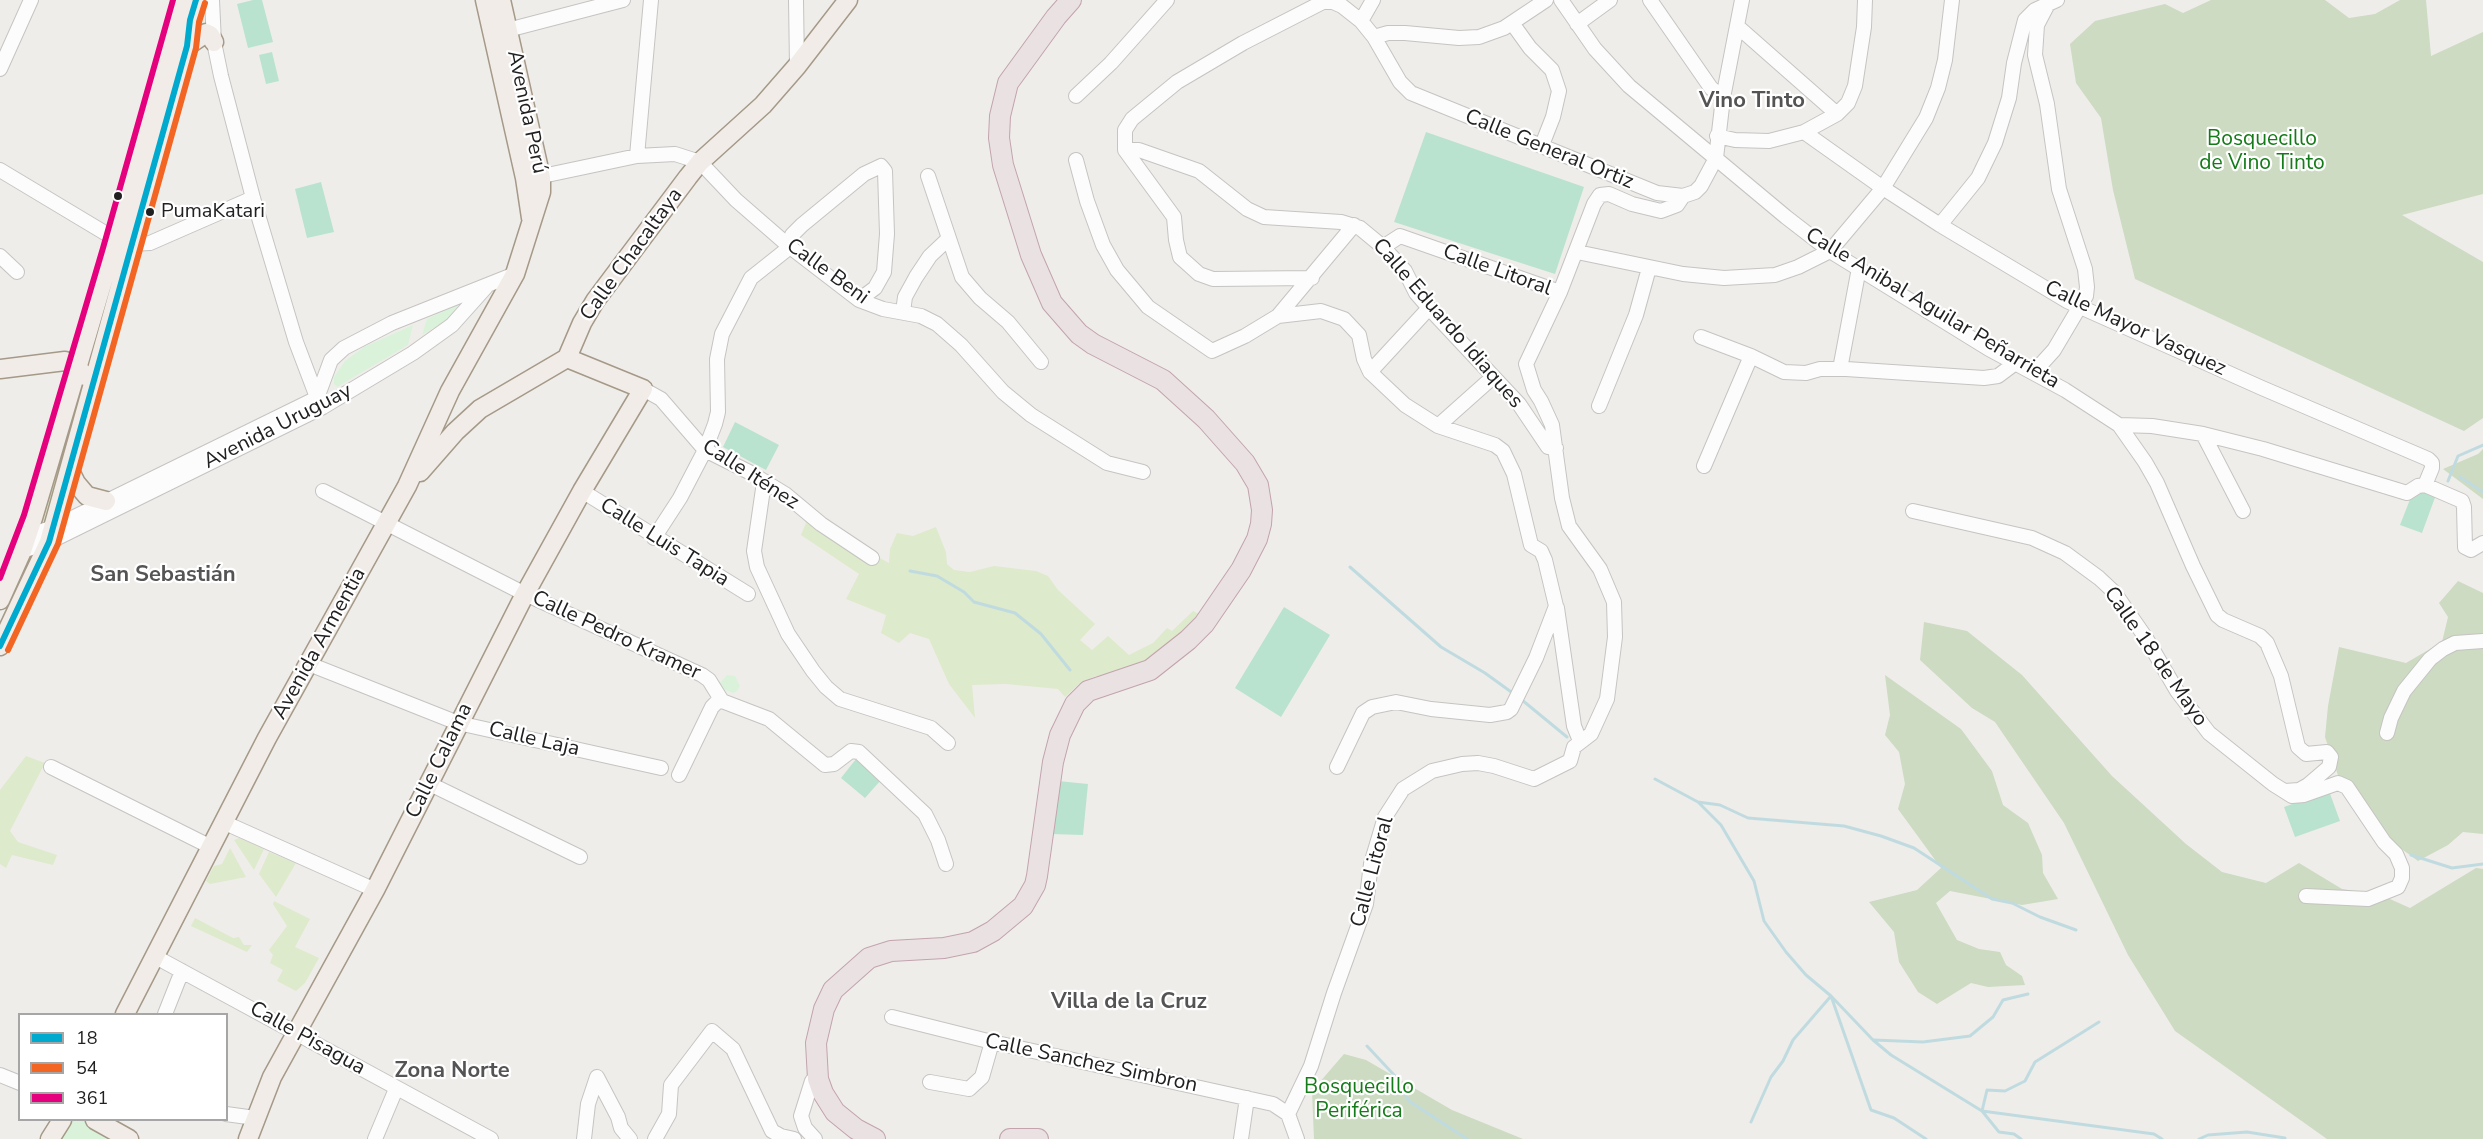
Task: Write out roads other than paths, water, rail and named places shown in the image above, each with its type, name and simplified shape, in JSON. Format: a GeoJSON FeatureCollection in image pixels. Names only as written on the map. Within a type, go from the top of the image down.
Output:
{"type":"FeatureCollection","features":[{"type":"Feature","properties":{"kind":"highway"},"geometry":{"type":"LineString","coordinates":[[875,1139],[856,1129],[835,1112],[823,1093],[818,1079],[816,1043],[824,1009],[833,990],[868,958],[883,952],[944,948],[973,942],[993,931],[1023,906],[1035,885],[1037,876],[1053,762],[1060,735],[1075,704],[1094,688],[1150,670],[1188,640],[1204,624],[1241,570],[1257,539],[1261,524],[1262,510],[1258,485],[1245,463],[1206,419],[1163,380],[1093,344],[1079,334],[1052,303],[1031,255],[1003,165],[999,138],[1000,116],[1008,83],[1071,0]]}},
{"type":"Feature","properties":{"kind":"highway"},"geometry":{"type":"LineString","coordinates":[[1010,1139],[1038,1139]]}},
{"type":"Feature","properties":{"kind":"main road"},"geometry":{"type":"LineString","coordinates":[[179,44],[182,0]]}},
{"type":"Feature","properties":{"kind":"main road"},"geometry":{"type":"LineString","coordinates":[[0,646],[51,535],[84,421],[124,241],[179,44],[196,0]]}},
{"type":"Feature","properties":{"kind":"main road"},"geometry":{"type":"LineString","coordinates":[[179,44],[207,0]]}},
{"type":"Feature","properties":{"kind":"main road","name":"Avenida Perú"},"geometry":{"type":"LineString","coordinates":[[485,0],[501,32]]}},
{"type":"Feature","properties":{"kind":"main road","name":"Avenida Perú"},"geometry":{"type":"LineString","coordinates":[[501,0],[501,32],[539,204],[515,274]]}},
{"type":"Feature","properties":{"kind":"main road","name":"Calle Chacaltaya"},"geometry":{"type":"LineString","coordinates":[[567,358],[582,323],[595,301],[700,162],[763,105],[798,66],[848,0]]}},
{"type":"Feature","properties":{"kind":"main road"},"geometry":{"type":"LineString","coordinates":[[179,44],[206,33],[210,34],[214,42]]}},
{"type":"Feature","properties":{"kind":"main road"},"geometry":{"type":"LineString","coordinates":[[0,600],[24,544],[77,367],[124,241]]}},
{"type":"Feature","properties":{"kind":"main road","name":"Avenida Armentia"},"geometry":{"type":"LineString","coordinates":[[125,1013],[210,846],[387,524],[450,392],[515,274]]}},
{"type":"Feature","properties":{"kind":"main road"},"geometry":{"type":"LineString","coordinates":[[407,486],[455,432],[480,409],[567,358]]}},
{"type":"Feature","properties":{"kind":"main road","name":"Calle Iténez"},"geometry":{"type":"LineString","coordinates":[[567,358],[643,389]]}},
{"type":"Feature","properties":{"kind":"main road"},"geometry":{"type":"LineString","coordinates":[[0,369],[56,361],[65,361],[77,367],[87,379],[80,412],[84,421]]}},
{"type":"Feature","properties":{"kind":"main road","name":"Calle Calama"},"geometry":{"type":"LineString","coordinates":[[248,1139],[272,1077],[298,1034],[375,890],[525,594],[582,491],[643,389]]}},
{"type":"Feature","properties":{"kind":"main road"},"geometry":{"type":"LineString","coordinates":[[70,471],[87,496],[110,504]]}},
{"type":"Feature","properties":{"kind":"main road"},"geometry":{"type":"LineString","coordinates":[[50,1139],[61,1121]]}},
{"type":"Feature","properties":{"kind":"main road"},"geometry":{"type":"LineString","coordinates":[[100,1121],[122,1130]]}},
{"type":"Feature","properties":{"kind":"street"},"geometry":{"type":"LineString","coordinates":[[0,69],[31,0]]}},
{"type":"Feature","properties":{"kind":"street"},"geometry":{"type":"LineString","coordinates":[[212,0],[214,42],[253,198],[296,342],[320,402]]}},
{"type":"Feature","properties":{"kind":"street"},"geometry":{"type":"LineString","coordinates":[[501,32],[623,0]]}},
{"type":"Feature","properties":{"kind":"street"},"geometry":{"type":"LineString","coordinates":[[637,156],[651,0]]}},
{"type":"Feature","properties":{"kind":"street"},"geometry":{"type":"LineString","coordinates":[[796,0],[798,66]]}},
{"type":"Feature","properties":{"kind":"street"},"geometry":{"type":"LineString","coordinates":[[1076,96],[1112,63],[1167,0]]}},
{"type":"Feature","properties":{"kind":"street"},"geometry":{"type":"LineString","coordinates":[[1361,21],[1373,0]]}},
{"type":"Feature","properties":{"kind":"street"},"geometry":{"type":"LineString","coordinates":[[1374,37],[1388,33],[1404,33],[1459,38],[1479,37],[1496,32],[1546,0]]}},
{"type":"Feature","properties":{"kind":"street","name":"Calle Anibal Aguilar Peñarrieta"},"geometry":{"type":"LineString","coordinates":[[1561,0],[1595,49],[1629,86],[1830,251],[2014,364],[2034,372],[2119,425],[2157,483],[2217,615],[2223,620],[2260,636],[2267,643],[2281,676],[2298,747],[2306,754],[2328,752],[2331,757],[2329,767],[2308,785],[2299,790],[2285,791]]}},
{"type":"Feature","properties":{"kind":"street"},"geometry":{"type":"LineString","coordinates":[[1577,24],[1610,0]]}},
{"type":"Feature","properties":{"kind":"street"},"geometry":{"type":"LineString","coordinates":[[1650,0],[1711,88],[1723,98]]}},
{"type":"Feature","properties":{"kind":"street"},"geometry":{"type":"LineString","coordinates":[[1560,292],[1594,204],[1600,195],[1609,194],[1632,204],[1661,211],[1677,205],[1683,196],[1695,192],[1701,186],[1716,158],[1723,98],[1742,0]]}},
{"type":"Feature","properties":{"kind":"street"},"geometry":{"type":"LineString","coordinates":[[1717,136],[1735,140],[1769,141],[1804,132],[1837,114],[1848,104],[1856,86],[1865,0]]}},
{"type":"Feature","properties":{"kind":"street"},"geometry":{"type":"LineString","coordinates":[[1577,252],[1649,268],[1724,278],[1775,275],[1798,267],[1830,251],[1883,188],[1926,118],[1938,88],[1945,60],[1952,0]]}},
{"type":"Feature","properties":{"kind":"street","name":"Calle General Ortiz"},"geometry":{"type":"LineString","coordinates":[[1125,150],[1125,130],[1132,119],[1177,82],[1243,43],[1323,2],[1336,3],[1361,21],[1374,37],[1400,82],[1411,93],[1657,193],[1683,196]]}},
{"type":"Feature","properties":{"kind":"street"},"geometry":{"type":"LineString","coordinates":[[1940,225],[1978,178],[1995,143],[2009,98],[2025,20],[2035,10],[2053,2]]}},
{"type":"Feature","properties":{"kind":"street"},"geometry":{"type":"LineString","coordinates":[[2034,372],[2054,350],[2085,296],[2085,269],[2059,189],[2047,104],[2035,55],[2037,25],[2053,2]]}},
{"type":"Feature","properties":{"kind":"street"},"geometry":{"type":"LineString","coordinates":[[1512,23],[1530,48],[1552,70],[1559,91],[1553,117],[1542,145]]}},
{"type":"Feature","properties":{"kind":"street"},"geometry":{"type":"LineString","coordinates":[[1737,26],[1837,114]]}},
{"type":"Feature","properties":{"kind":"street","name":"Calle Mayor Vasquez"},"geometry":{"type":"LineString","coordinates":[[1804,132],[1940,225],[2067,301],[2428,459],[2432,463],[2432,468],[2425,485]]}},
{"type":"Feature","properties":{"kind":"street"},"geometry":{"type":"LineString","coordinates":[[1125,150],[1174,217],[1180,257],[1199,274],[1213,279],[1227,280],[1312,278]]}},
{"type":"Feature","properties":{"kind":"street","name":"Calle Eduardo Idiaques"},"geometry":{"type":"LineString","coordinates":[[1125,150],[1139,150],[1199,171],[1241,205],[1264,217],[1341,222],[1354,225],[1383,247],[1405,271],[1416,293],[1519,404],[1548,447],[1556,448]]}},
{"type":"Feature","properties":{"kind":"street"},"geometry":{"type":"LineString","coordinates":[[533,178],[637,156],[675,154],[700,162]]}},
{"type":"Feature","properties":{"kind":"street"},"geometry":{"type":"LineString","coordinates":[[1076,160],[1103,245],[1117,270],[1149,307],[1212,351],[1245,336],[1278,316],[1354,225]]}},
{"type":"Feature","properties":{"kind":"street","name":"Calle Beni"},"geometry":{"type":"LineString","coordinates":[[700,162],[736,200],[790,247],[859,300],[883,309],[921,316],[947,331],[1003,392],[1031,415],[1107,463],[1143,471]]}},
{"type":"Feature","properties":{"kind":"street"},"geometry":{"type":"LineString","coordinates":[[654,538],[680,498],[705,450],[718,412],[717,359],[722,334],[751,278],[790,247],[792,235],[802,225],[864,174],[875,167],[884,167],[887,234],[884,272],[875,288],[859,300]]}},
{"type":"Feature","properties":{"kind":"street"},"geometry":{"type":"LineString","coordinates":[[0,170],[124,241],[150,243],[253,198]]}},
{"type":"Feature","properties":{"kind":"street"},"geometry":{"type":"LineString","coordinates":[[928,176],[962,277],[968,286],[1001,315],[1041,362]]}},
{"type":"Feature","properties":{"kind":"street","name":"Calle Litoral"},"geometry":{"type":"LineString","coordinates":[[1288,1114],[1311,1066],[1366,904],[1371,864],[1385,817],[1403,789],[1432,771],[1462,764],[1494,766],[1534,779],[1570,761],[1574,747],[1591,734],[1607,699],[1616,618],[1614,602],[1604,577],[1569,526],[1562,498],[1552,425],[1542,400],[1533,390],[1526,364],[1560,292],[1400,236],[1383,247]]}},
{"type":"Feature","properties":{"kind":"street"},"geometry":{"type":"LineString","coordinates":[[903,312],[905,297],[916,277],[930,256],[948,239]]}},
{"type":"Feature","properties":{"kind":"street"},"geometry":{"type":"LineString","coordinates":[[0,256],[18,272]]}},
{"type":"Feature","properties":{"kind":"street"},"geometry":{"type":"LineString","coordinates":[[1599,406],[1636,315],[1649,268]]}},
{"type":"Feature","properties":{"kind":"street"},"geometry":{"type":"LineString","coordinates":[[1840,369],[1859,268]]}},
{"type":"Feature","properties":{"kind":"street","name":"Avenida Uruguay"},"geometry":{"type":"LineString","coordinates":[[320,402],[331,360],[344,348],[392,323],[515,274]]}},
{"type":"Feature","properties":{"kind":"street","name":"Avenida Uruguay"},"geometry":{"type":"LineString","coordinates":[[24,544],[51,535],[110,504],[241,442],[413,353],[452,325],[487,285]]}},
{"type":"Feature","properties":{"kind":"street"},"geometry":{"type":"LineString","coordinates":[[1370,372],[1429,308]]}},
{"type":"Feature","properties":{"kind":"street"},"geometry":{"type":"LineString","coordinates":[[1278,316],[1321,311],[1344,319],[1359,335],[1364,359],[1370,372],[1405,405],[1438,426],[1495,445],[1503,451],[1514,474],[1531,545],[1540,550],[1545,560],[1565,653],[1574,726],[1580,741]]}},
{"type":"Feature","properties":{"kind":"street"},"geometry":{"type":"LineString","coordinates":[[1701,337],[1751,356],[1784,372],[1806,373],[1840,369],[1984,378],[1998,376],[2014,364]]}},
{"type":"Feature","properties":{"kind":"street"},"geometry":{"type":"LineString","coordinates":[[1704,466],[1751,356]]}},
{"type":"Feature","properties":{"kind":"street"},"geometry":{"type":"LineString","coordinates":[[1438,426],[1493,378]]}},
{"type":"Feature","properties":{"kind":"street","name":"Calle Iténez"},"geometry":{"type":"LineString","coordinates":[[643,389],[661,399],[705,450],[749,472],[785,494],[821,524],[872,558]]}},
{"type":"Feature","properties":{"kind":"street"},"geometry":{"type":"LineString","coordinates":[[2119,425],[2152,426],[2203,434],[2263,449],[2407,493],[2418,486],[2425,485],[2462,501],[2465,547],[2471,550],[2483,543]]}},
{"type":"Feature","properties":{"kind":"street"},"geometry":{"type":"LineString","coordinates":[[2203,434],[2243,511]]}},
{"type":"Feature","properties":{"kind":"street"},"geometry":{"type":"LineString","coordinates":[[764,482],[755,556],[788,634],[813,671],[840,699],[931,728],[948,743]]}},
{"type":"Feature","properties":{"kind":"street","name":"Calle Pedro Kramer"},"geometry":{"type":"LineString","coordinates":[[323,491],[525,594],[702,675],[709,680],[720,699],[726,704],[769,719],[825,765],[834,764],[851,751],[859,752],[925,814],[938,840],[946,864]]}},
{"type":"Feature","properties":{"kind":"street","name":"Calle Luis Tapia"},"geometry":{"type":"LineString","coordinates":[[582,491],[654,538],[748,594]]}},
{"type":"Feature","properties":{"kind":"street","name":"Calle 18 de Mayo"},"geometry":{"type":"LineString","coordinates":[[1913,511],[2032,538],[2050,545],[2083,565],[2114,592],[2146,638],[2177,692],[2203,726],[2285,791]]}},
{"type":"Feature","properties":{"kind":"street"},"geometry":{"type":"LineString","coordinates":[[1337,767],[1363,713],[1384,703],[1402,703],[1431,709],[1490,715],[1507,712],[1511,709],[1536,658],[1556,606]]}},
{"type":"Feature","properties":{"kind":"street"},"geometry":{"type":"LineString","coordinates":[[2387,733],[2391,718],[2404,691],[2430,659],[2455,643],[2483,641]]}},
{"type":"Feature","properties":{"kind":"street","name":"Calle Laja"},"geometry":{"type":"LineString","coordinates":[[309,664],[458,723],[661,768]]}},
{"type":"Feature","properties":{"kind":"street"},"geometry":{"type":"LineString","coordinates":[[679,775],[712,707],[720,699]]}},
{"type":"Feature","properties":{"kind":"street"},"geometry":{"type":"LineString","coordinates":[[51,767],[210,846]]}},
{"type":"Feature","properties":{"kind":"street"},"geometry":{"type":"LineString","coordinates":[[2285,791],[2292,796],[2304,795],[2338,783],[2347,787],[2384,842],[2396,854],[2402,868],[2402,878],[2398,887],[2388,893],[2368,899],[2306,896]]}},
{"type":"Feature","properties":{"kind":"street"},"geometry":{"type":"LineString","coordinates":[[430,784],[580,857]]}},
{"type":"Feature","properties":{"kind":"street"},"geometry":{"type":"LineString","coordinates":[[223,822],[375,890]]}},
{"type":"Feature","properties":{"kind":"street","name":"Calle Pisagua"},"geometry":{"type":"LineString","coordinates":[[154,956],[491,1139]]}},
{"type":"Feature","properties":{"kind":"street"},"geometry":{"type":"LineString","coordinates":[[165,1013],[182,971]]}},
{"type":"Feature","properties":{"kind":"street","name":"Calle Sanchez Simbron"},"geometry":{"type":"LineString","coordinates":[[892,1017],[992,1042],[1274,1104],[1288,1114]]}},
{"type":"Feature","properties":{"kind":"street"},"geometry":{"type":"LineString","coordinates":[[655,1139],[669,1114],[671,1085],[712,1031],[733,1049],[772,1131],[794,1139]]}},
{"type":"Feature","properties":{"kind":"street"},"geometry":{"type":"LineString","coordinates":[[930,1082],[969,1089],[982,1077],[992,1042]]}},
{"type":"Feature","properties":{"kind":"street"},"geometry":{"type":"LineString","coordinates":[[0,1075],[18,1082]]}},
{"type":"Feature","properties":{"kind":"street"},"geometry":{"type":"LineString","coordinates":[[584,1139],[588,1104],[597,1077],[618,1117],[621,1128],[630,1139]]}},
{"type":"Feature","properties":{"kind":"street"},"geometry":{"type":"LineString","coordinates":[[815,1139],[805,1128],[801,1116],[812,1081],[818,1079]]}},
{"type":"Feature","properties":{"kind":"street"},"geometry":{"type":"LineString","coordinates":[[375,1139],[396,1089]]}},
{"type":"Feature","properties":{"kind":"street"},"geometry":{"type":"LineString","coordinates":[[1241,1139],[1247,1098]]}},
{"type":"Feature","properties":{"kind":"street"},"geometry":{"type":"LineString","coordinates":[[228,1114],[255,1119]]}},
{"type":"Feature","properties":{"kind":"street"},"geometry":{"type":"LineString","coordinates":[[1288,1114],[1297,1139]]}},
{"type":"Feature","properties":{"kind":"waterway"},"geometry":{"type":"LineString","coordinates":[[2448,481],[2458,456],[2483,445]]}},
{"type":"Feature","properties":{"kind":"waterway"},"geometry":{"type":"LineString","coordinates":[[2460,477],[2483,492]]}},
{"type":"Feature","properties":{"kind":"waterway"},"geometry":{"type":"LineString","coordinates":[[1350,567],[1441,647],[1485,673],[1514,694]]}},
{"type":"Feature","properties":{"kind":"waterway"},"geometry":{"type":"LineString","coordinates":[[910,571],[937,576],[964,592],[974,602],[1015,613],[1041,634],[1070,670]]}},
{"type":"Feature","properties":{"kind":"waterway"},"geometry":{"type":"LineString","coordinates":[[1522,700],[1567,737]]}},
{"type":"Feature","properties":{"kind":"waterway"},"geometry":{"type":"LineString","coordinates":[[1655,779],[1698,802],[1721,825],[1754,881],[1764,921],[1786,952],[1806,975],[1831,996],[1873,1040],[1891,1055],[1982,1111],[2154,1134],[2162,1139]]}},
{"type":"Feature","properties":{"kind":"waterway"},"geometry":{"type":"LineString","coordinates":[[1698,802],[1720,805],[1748,818],[1844,826],[1881,836],[1914,848],[1992,899],[2012,903],[2040,917],[2076,930]]}},
{"type":"Feature","properties":{"kind":"waterway"},"geometry":{"type":"LineString","coordinates":[[2411,855],[2452,868],[2483,864]]}},
{"type":"Feature","properties":{"kind":"waterway"},"geometry":{"type":"LineString","coordinates":[[1874,1040],[1923,1042],[1970,1036],[1993,1017],[2003,1000],[2028,994]]}},
{"type":"Feature","properties":{"kind":"waterway"},"geometry":{"type":"LineString","coordinates":[[1751,1122],[1771,1077],[1783,1061],[1793,1040],[1831,996],[1871,1110],[1894,1118],[1926,1139]]}},
{"type":"Feature","properties":{"kind":"waterway"},"geometry":{"type":"LineString","coordinates":[[2021,1139],[2014,1134],[1999,1132],[1982,1111],[1987,1090],[2005,1091],[2025,1081],[2035,1062],[2099,1022]]}},
{"type":"Feature","properties":{"kind":"waterway"},"geometry":{"type":"LineString","coordinates":[[1367,1046],[1395,1076],[1409,1101],[1467,1139]]}},
{"type":"Feature","properties":{"kind":"waterway"},"geometry":{"type":"LineString","coordinates":[[2199,1139],[2208,1135],[2247,1132],[2285,1138]]}},
{"type":"Feature","properties":{"kind":"place","name":"PumaKatari"},"geometry":{"type":"Point","coordinates":[150,212]}},
{"type":"Feature","properties":{"kind":"district","name":"Vino Tinto"},"geometry":{"type":"Point","coordinates":[1752,102]}},
{"type":"Feature","properties":{"kind":"district","name":"San Sebastián"},"geometry":{"type":"Point","coordinates":[163,576]}},
{"type":"Feature","properties":{"kind":"district","name":"Villa de la Cruz"},"geometry":{"type":"Point","coordinates":[1129,1003]}},
{"type":"Feature","properties":{"kind":"district","name":"Zona Norte"},"geometry":{"type":"Point","coordinates":[452,1072]}},
{"type":"Feature","properties":{"kind":"park label","name":"Bosquecillo de Vino Tinto"},"geometry":{"type":"Point","coordinates":[2262,152]}},
{"type":"Feature","properties":{"kind":"park label","name":"Bosquecillo Periférica"},"geometry":{"type":"Point","coordinates":[1359,1100]}}]}
